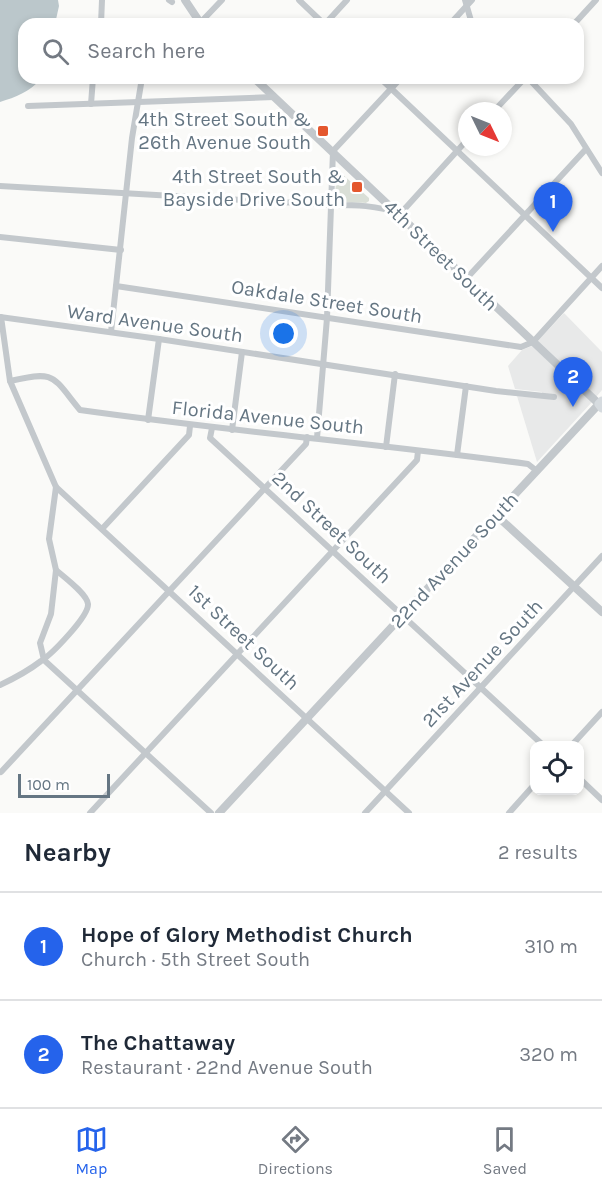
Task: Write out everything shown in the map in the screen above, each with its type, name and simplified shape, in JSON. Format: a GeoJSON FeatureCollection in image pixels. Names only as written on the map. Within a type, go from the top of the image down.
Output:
{"type":"FeatureCollection","features":[{"type":"Feature","properties":{"kind":"street"},"geometry":{"type":"LineString","coordinates":[[100,18],[102,0]]}},
{"type":"Feature","properties":{"kind":"street"},"geometry":{"type":"LineString","coordinates":[[185,0],[196,18]]}},
{"type":"Feature","properties":{"kind":"street"},"geometry":{"type":"LineString","coordinates":[[206,18],[222,0]]}},
{"type":"Feature","properties":{"kind":"street"},"geometry":{"type":"LineString","coordinates":[[299,0],[318,18]]}},
{"type":"Feature","properties":{"kind":"street"},"geometry":{"type":"LineString","coordinates":[[330,18],[347,0]]}},
{"type":"Feature","properties":{"kind":"street"},"geometry":{"type":"LineString","coordinates":[[454,18],[465,3],[472,0]]}},
{"type":"Feature","properties":{"kind":"street"},"geometry":{"type":"LineString","coordinates":[[580,18],[596,0]]}},
{"type":"Feature","properties":{"kind":"street"},"geometry":{"type":"LineString","coordinates":[[465,3],[470,18]]}},
{"type":"Feature","properties":{"kind":"street"},"geometry":{"type":"LineString","coordinates":[[91,104],[93,84]]}},
{"type":"Feature","properties":{"kind":"street"},"geometry":{"type":"LineString","coordinates":[[111,332],[141,84]]}},
{"type":"Feature","properties":{"kind":"street","name":"4th Street South"},"geometry":{"type":"LineString","coordinates":[[260,84],[601,404]]}},
{"type":"Feature","properties":{"kind":"street"},"geometry":{"type":"LineString","coordinates":[[387,84],[602,288]]}},
{"type":"Feature","properties":{"kind":"street"},"geometry":{"type":"LineString","coordinates":[[317,438],[327,318],[333,151],[395,84]]}},
{"type":"Feature","properties":{"kind":"street"},"geometry":{"type":"LineString","coordinates":[[503,102],[520,84]]}},
{"type":"Feature","properties":{"kind":"street"},"geometry":{"type":"LineString","coordinates":[[532,84],[570,124],[602,173]]}},
{"type":"Feature","properties":{"kind":"street"},"geometry":{"type":"LineString","coordinates":[[28,106],[274,97]]}},
{"type":"Feature","properties":{"kind":"street"},"geometry":{"type":"LineString","coordinates":[[466,279],[586,149]]}},
{"type":"Feature","properties":{"kind":"street"},"geometry":{"type":"LineString","coordinates":[[0,186],[366,206],[384,208],[399,214],[457,150]]}},
{"type":"Feature","properties":{"kind":"street"},"geometry":{"type":"LineString","coordinates":[[0,237],[121,250]]}},
{"type":"Feature","properties":{"kind":"street"},"geometry":{"type":"LineString","coordinates":[[533,342],[602,266]]}},
{"type":"Feature","properties":{"kind":"street","name":"Oakdale Street South"},"geometry":{"type":"LineString","coordinates":[[116,286],[521,347],[533,342]]}},
{"type":"Feature","properties":{"kind":"street"},"geometry":{"type":"LineString","coordinates":[[1,317],[10,381],[56,487],[49,539],[56,570],[51,614],[40,643],[44,660],[211,813]]}},
{"type":"Feature","properties":{"kind":"street","name":"Ward Avenue South"},"geometry":{"type":"LineString","coordinates":[[1,317],[554,397]]}},
{"type":"Feature","properties":{"kind":"street"},"geometry":{"type":"LineString","coordinates":[[148,420],[159,339]]}},
{"type":"Feature","properties":{"kind":"street"},"geometry":{"type":"LineString","coordinates":[[232,430],[242,352]]}},
{"type":"Feature","properties":{"kind":"street","name":"Florida Avenue South"},"geometry":{"type":"LineString","coordinates":[[10,381],[37,374],[54,378],[80,410],[190,426],[317,438],[528,464],[537,471]]}},
{"type":"Feature","properties":{"kind":"street"},"geometry":{"type":"LineString","coordinates":[[386,447],[395,374]]}},
{"type":"Feature","properties":{"kind":"street"},"geometry":{"type":"LineString","coordinates":[[457,455],[466,386]]}},
{"type":"Feature","properties":{"kind":"street","name":"22nd Avenue South"},"geometry":{"type":"LineString","coordinates":[[219,813],[601,404]]}},
{"type":"Feature","properties":{"kind":"street"},"geometry":{"type":"LineString","coordinates":[[102,529],[189,435],[190,426]]}},
{"type":"Feature","properties":{"kind":"street","name":"2nd Street South"},"geometry":{"type":"LineString","coordinates":[[212,428],[210,438],[266,487],[539,741]]}},
{"type":"Feature","properties":{"kind":"street"},"geometry":{"type":"LineString","coordinates":[[1,772],[306,444],[307,437]]}},
{"type":"Feature","properties":{"kind":"street"},"geometry":{"type":"LineString","coordinates":[[90,813],[417,460],[418,451]]}},
{"type":"Feature","properties":{"kind":"street","name":"1st Street South"},"geometry":{"type":"LineString","coordinates":[[56,487],[409,813]]}},
{"type":"Feature","properties":{"kind":"street"},"geometry":{"type":"LineString","coordinates":[[496,515],[602,612]]}},
{"type":"Feature","properties":{"kind":"street","name":"21st Avenue South"},"geometry":{"type":"LineString","coordinates":[[365,813],[602,556]]}},
{"type":"Feature","properties":{"kind":"street"},"geometry":{"type":"LineString","coordinates":[[0,685],[18,677],[44,660],[84,617],[88,606],[86,598],[56,570]]}},
{"type":"Feature","properties":{"kind":"street"},"geometry":{"type":"LineString","coordinates":[[576,741],[602,712]]}},
{"type":"Feature","properties":{"kind":"street"},"geometry":{"type":"LineString","coordinates":[[584,784],[602,800]]}},
{"type":"Feature","properties":{"kind":"street"},"geometry":{"type":"LineString","coordinates":[[509,813],[530,789]]}},
{"type":"Feature","properties":{"kind":"shaded area"},"geometry":{"type":"Polygon","coordinates":[[[0,0],[58,0],[56,18],[18,18],[18,84],[35,84],[22,94],[0,102],[0,0]]]}},
{"type":"Feature","properties":{"kind":"shaded area"},"geometry":{"type":"Polygon","coordinates":[[[341,173],[369,198],[369,201],[366,203],[346,202],[335,197],[336,181],[341,173]]]}},
{"type":"Feature","properties":{"kind":"shaded area"},"geometry":{"type":"Polygon","coordinates":[[[564,313],[602,352],[602,390],[596,397],[537,342],[564,313]]]}},
{"type":"Feature","properties":{"kind":"shaded area"},"geometry":{"type":"Polygon","coordinates":[[[532,346],[592,402],[537,462],[517,396],[542,398],[542,392],[515,389],[508,366],[522,350],[532,346]]]}},
{"type":"Feature","properties":{"kind":"place","name":"4th Street South & 26th Avenue South"},"geometry":{"type":"Point","coordinates":[323,131]}},
{"type":"Feature","properties":{"kind":"place","name":"4th Street South & Bayside Drive South"},"geometry":{"type":"Point","coordinates":[357,187]}},
{"type":"Feature","properties":{"kind":"place","name":"Hope of Glory Methodist Church"},"geometry":{"type":"Point","coordinates":[553,232]}},
{"type":"Feature","properties":{"kind":"place","name":"The Chattaway"},"geometry":{"type":"Point","coordinates":[573,407]}}]}
